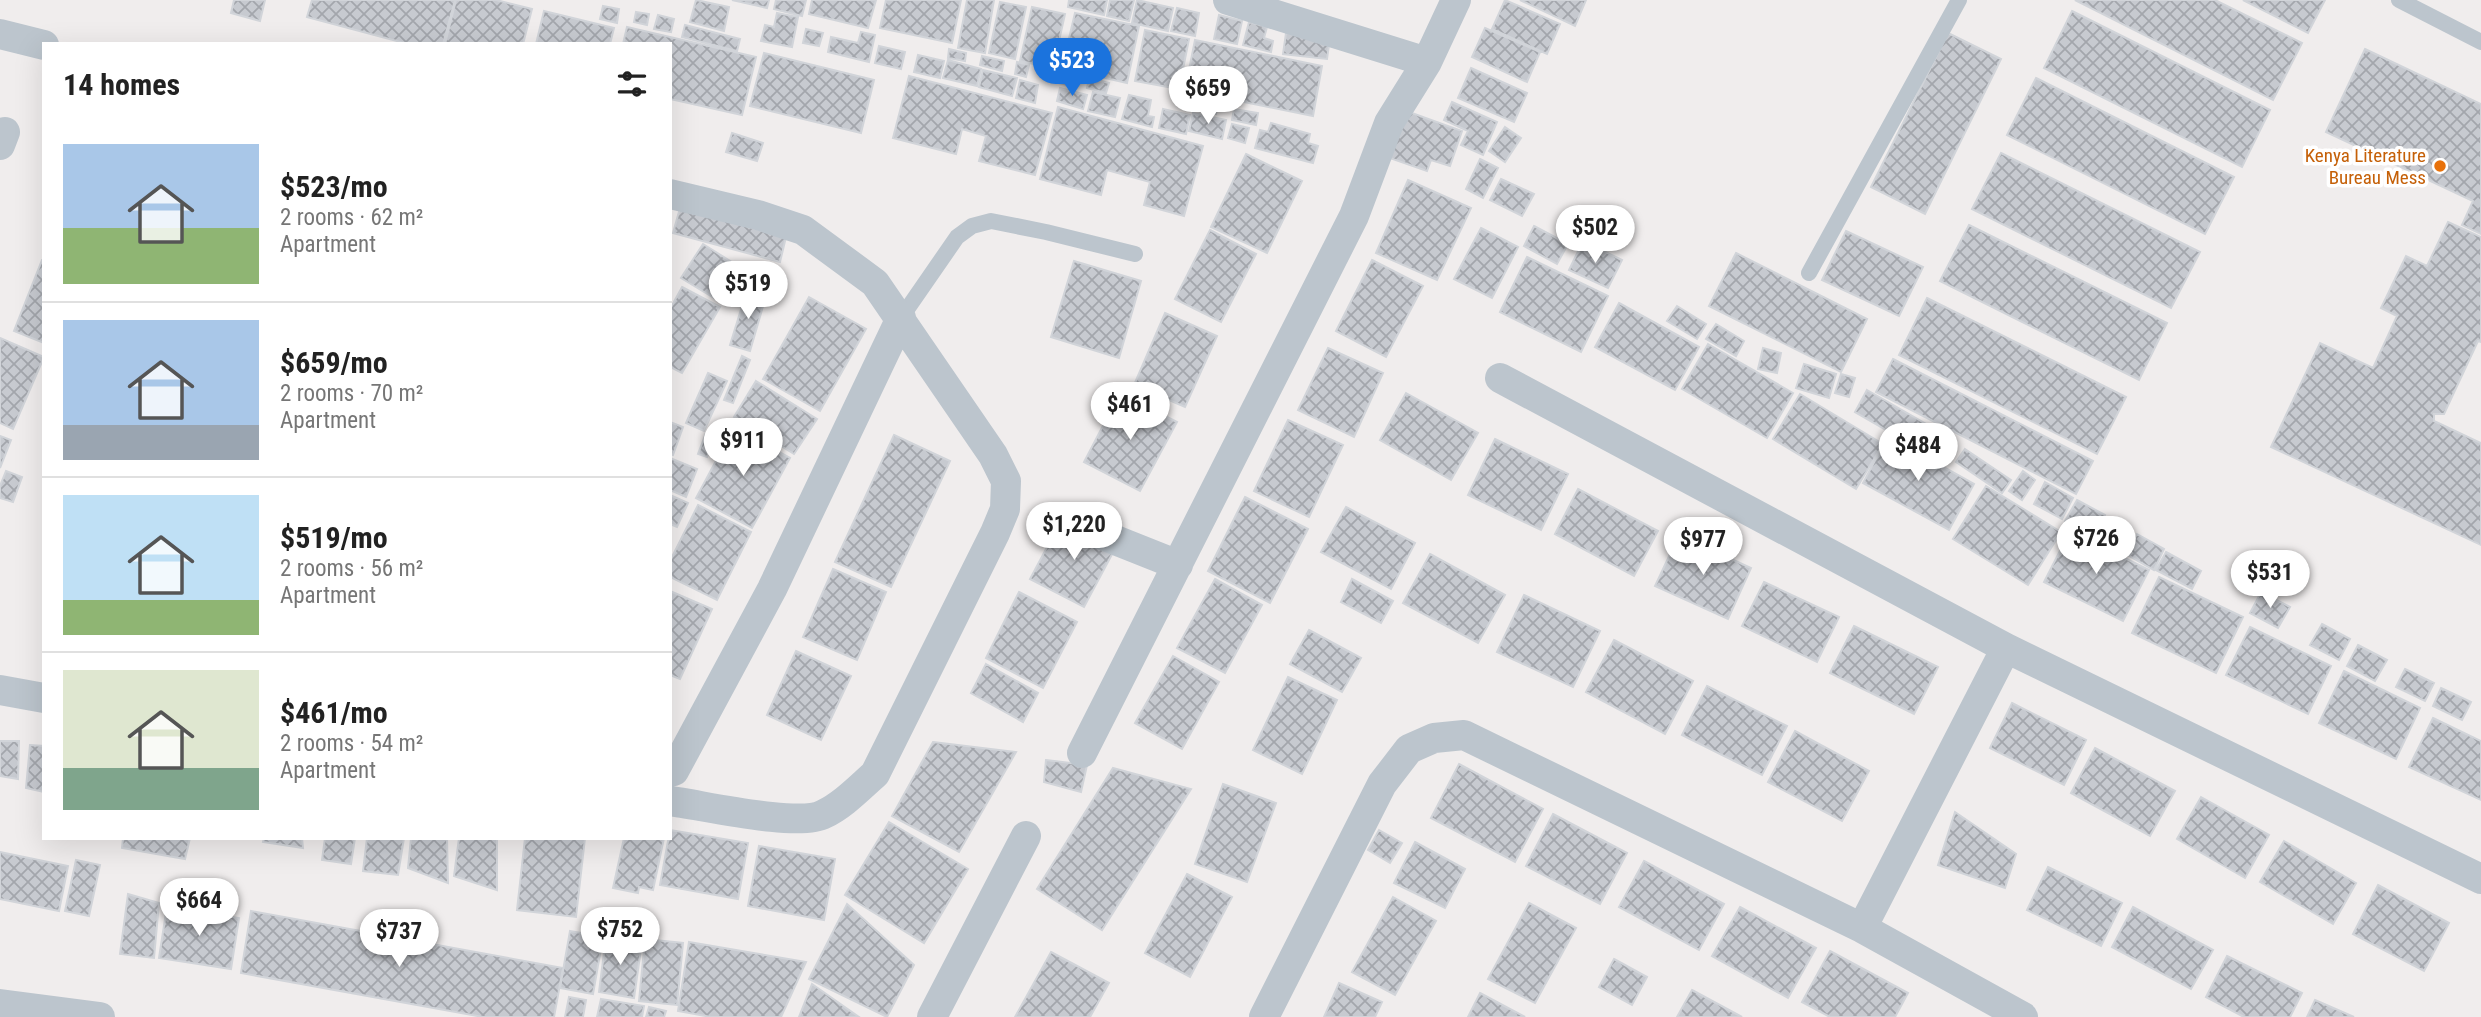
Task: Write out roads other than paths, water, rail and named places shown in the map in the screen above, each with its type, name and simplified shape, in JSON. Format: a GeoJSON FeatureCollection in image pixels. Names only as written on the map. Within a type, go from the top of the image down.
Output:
{"type":"FeatureCollection","features":[{"type":"Feature","properties":{"kind":"street"},"geometry":{"type":"LineString","coordinates":[[1228,0],[1427,62]]}},
{"type":"Feature","properties":{"kind":"street"},"geometry":{"type":"LineString","coordinates":[[1082,753],[1354,216],[1389,123],[1427,62],[1456,0]]}},
{"type":"Feature","properties":{"kind":"street"},"geometry":{"type":"LineString","coordinates":[[0,34],[42,44]]}},
{"type":"Feature","properties":{"kind":"street"},"geometry":{"type":"LineString","coordinates":[[672,194],[758,215],[803,230],[875,283],[993,455],[1006,481],[1005,509],[995,533],[875,774],[851,796],[822,816],[789,819],[672,800]]}},
{"type":"Feature","properties":{"kind":"street"},"geometry":{"type":"LineString","coordinates":[[672,772],[772,589],[901,318]]}},
{"type":"Feature","properties":{"kind":"street"},"geometry":{"type":"LineString","coordinates":[[1500,378],[2006,648],[2481,879]]}},
{"type":"Feature","properties":{"kind":"street"},"geometry":{"type":"LineString","coordinates":[[1094,532],[1178,565]]}},
{"type":"Feature","properties":{"kind":"street"},"geometry":{"type":"LineString","coordinates":[[1862,928],[2006,648]]}},
{"type":"Feature","properties":{"kind":"street"},"geometry":{"type":"LineString","coordinates":[[0,690],[42,698]]}},
{"type":"Feature","properties":{"kind":"street"},"geometry":{"type":"LineString","coordinates":[[1264,1017],[1382,784],[1409,749],[1434,738],[1464,735],[1862,928],[2022,1017]]}},
{"type":"Feature","properties":{"kind":"street"},"geometry":{"type":"LineString","coordinates":[[932,1017],[1026,836]]}},
{"type":"Feature","properties":{"kind":"street"},"geometry":{"type":"LineString","coordinates":[[0,1004],[100,1017]]}},
{"type":"Feature","properties":{"kind":"lane"},"geometry":{"type":"LineString","coordinates":[[1809,273],[1959,0]]}},
{"type":"Feature","properties":{"kind":"lane"},"geometry":{"type":"LineString","coordinates":[[2399,0],[2481,42]]}},
{"type":"Feature","properties":{"kind":"lane"},"geometry":{"type":"LineString","coordinates":[[901,318],[957,237],[972,226],[991,221],[1135,254]]}},
{"type":"Feature","properties":{"kind":"place","name":"Kenya Literature Bureau Mess"},"geometry":{"type":"Point","coordinates":[2440,166]}}]}
